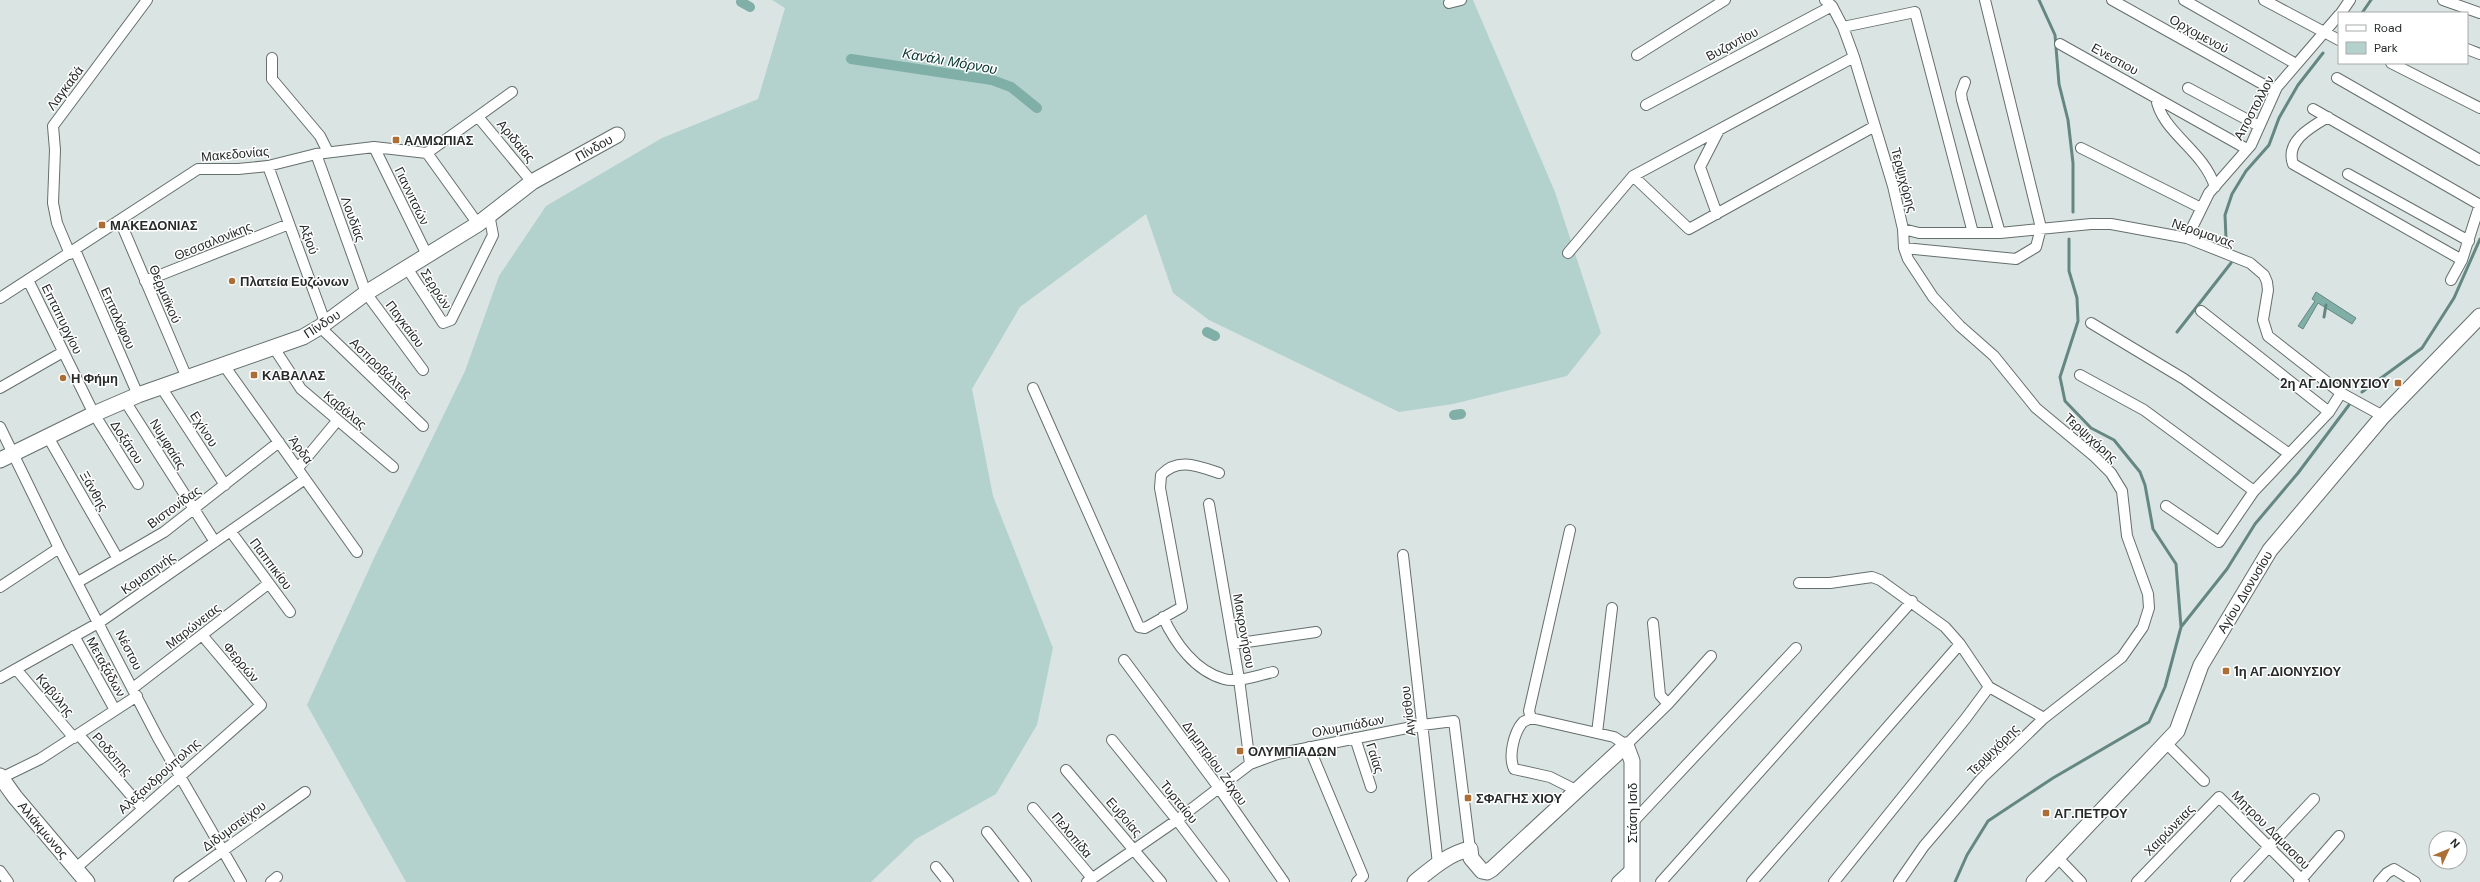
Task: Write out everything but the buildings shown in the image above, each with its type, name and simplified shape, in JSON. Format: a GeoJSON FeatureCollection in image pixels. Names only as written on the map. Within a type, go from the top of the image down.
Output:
{"type":"FeatureCollection","features":[{"type":"Feature","properties":{"kind":"street","name":"Λαγκαδά"},"geometry":{"type":"LineString","coordinates":[[73,252],[57,223],[53,203],[55,150],[53,126],[147,0]]}},
{"type":"Feature","properties":{"kind":"street"},"geometry":{"type":"LineString","coordinates":[[1449,3],[1461,0]]}},
{"type":"Feature","properties":{"kind":"street"},"geometry":{"type":"LineString","coordinates":[[1637,55],[1725,0]]}},
{"type":"Feature","properties":{"kind":"street"},"geometry":{"type":"LineString","coordinates":[[1904,248],[2016,258],[2036,247],[2041,228],[1985,0]]}},
{"type":"Feature","properties":{"kind":"street","name":"Ορχομενού"},"geometry":{"type":"LineString","coordinates":[[2112,0],[2275,92]]}},
{"type":"Feature","properties":{"kind":"street"},"geometry":{"type":"LineString","coordinates":[[2184,0],[2296,64]]}},
{"type":"Feature","properties":{"kind":"street"},"geometry":{"type":"LineString","coordinates":[[2264,0],[2338,40]]}},
{"type":"Feature","properties":{"kind":"street"},"geometry":{"type":"LineString","coordinates":[[2443,0],[2480,13]]}},
{"type":"Feature","properties":{"kind":"street","name":"Αποστολλον"},"geometry":{"type":"LineString","coordinates":[[2341,12],[2348,1]]}},
{"type":"Feature","properties":{"kind":"street","name":"Τερψιχόρης"},"geometry":{"type":"LineString","coordinates":[[1828,3],[1843,27],[1854,57],[1893,186],[1903,229],[1904,248],[1918,276],[1933,297],[1960,326],[1994,356],[2036,408],[2096,457],[2111,473],[2122,491],[2127,536],[2148,594],[2149,608],[2144,627],[2122,657],[2044,718],[1959,804],[1899,882]]}},
{"type":"Feature","properties":{"kind":"street","name":"Βυζαντίου"},"geometry":{"type":"LineString","coordinates":[[1646,105],[1828,3]]}},
{"type":"Feature","properties":{"kind":"street"},"geometry":{"type":"LineString","coordinates":[[1843,27],[1915,12],[1973,233]]}},
{"type":"Feature","properties":{"kind":"street","name":"Αποστολλον"},"geometry":{"type":"LineString","coordinates":[[2187,238],[2201,208],[2214,187],[2247,149],[2275,92],[2296,64],[2338,16]]}},
{"type":"Feature","properties":{"kind":"street","name":"Ενεστιου"},"geometry":{"type":"LineString","coordinates":[[2060,44],[2247,149]]}},
{"type":"Feature","properties":{"kind":"street"},"geometry":{"type":"LineString","coordinates":[[2468,49],[2480,54]]}},
{"type":"Feature","properties":{"kind":"street"},"geometry":{"type":"LineString","coordinates":[[1568,253],[1633,176],[1854,57]]}},
{"type":"Feature","properties":{"kind":"street"},"geometry":{"type":"LineString","coordinates":[[272,58],[272,79],[320,136],[328,152]]}},
{"type":"Feature","properties":{"kind":"street"},"geometry":{"type":"LineString","coordinates":[[2393,64],[2480,108]]}},
{"type":"Feature","properties":{"kind":"street"},"geometry":{"type":"LineString","coordinates":[[2336,78],[2480,160]]}},
{"type":"Feature","properties":{"kind":"street"},"geometry":{"type":"LineString","coordinates":[[1965,82],[1961,93],[1962,100],[2000,233]]}},
{"type":"Feature","properties":{"kind":"street"},"geometry":{"type":"LineString","coordinates":[[2188,88],[2259,126]]}},
{"type":"Feature","properties":{"kind":"street"},"geometry":{"type":"LineString","coordinates":[[478,224],[427,153],[479,118],[512,92]]}},
{"type":"Feature","properties":{"kind":"street"},"geometry":{"type":"LineString","coordinates":[[2156,98],[2161,114],[2205,164],[2214,187]]}},
{"type":"Feature","properties":{"kind":"street"},"geometry":{"type":"LineString","coordinates":[[2313,109],[2480,204],[2462,260],[2451,280]]}},
{"type":"Feature","properties":{"kind":"street"},"geometry":{"type":"LineString","coordinates":[[2328,117],[2312,127],[2297,140],[2292,150],[2293,164],[2462,260]]}},
{"type":"Feature","properties":{"kind":"street","name":"Αριδαίας"},"geometry":{"type":"LineString","coordinates":[[479,118],[532,182]]}},
{"type":"Feature","properties":{"kind":"street"},"geometry":{"type":"LineString","coordinates":[[1633,176],[1689,229],[1875,126]]}},
{"type":"Feature","properties":{"kind":"street"},"geometry":{"type":"LineString","coordinates":[[1717,214],[1700,167],[1719,130]]}},
{"type":"Feature","properties":{"kind":"street","name":"Πίνδου"},"geometry":{"type":"LineString","coordinates":[[0,460],[94,414],[131,398],[223,364],[303,337],[323,325],[366,293],[428,257],[478,224],[532,182],[617,135]]}},
{"type":"Feature","properties":{"kind":"street","name":"Μακεδονίας"},"geometry":{"type":"LineString","coordinates":[[0,298],[73,252],[198,169],[238,169],[268,166],[316,154],[374,147],[427,153]]}},
{"type":"Feature","properties":{"kind":"street","name":"Γιαννιτσών"},"geometry":{"type":"LineString","coordinates":[[374,147],[428,257]]}},
{"type":"Feature","properties":{"kind":"street"},"geometry":{"type":"LineString","coordinates":[[2081,148],[2201,208]]}},
{"type":"Feature","properties":{"kind":"street","name":"Λουδίας"},"geometry":{"type":"LineString","coordinates":[[316,154],[366,293]]}},
{"type":"Feature","properties":{"kind":"street","name":"Αξιού"},"geometry":{"type":"LineString","coordinates":[[268,166],[290,224],[323,325]]}},
{"type":"Feature","properties":{"kind":"street"},"geometry":{"type":"LineString","coordinates":[[2348,174],[2469,241]]}},
{"type":"Feature","properties":{"kind":"street","name":"Σερρών"},"geometry":{"type":"LineString","coordinates":[[407,268],[443,323],[451,320],[493,235],[489,214]]}},
{"type":"Feature","properties":{"kind":"street","name":"Θερμαϊκού"},"geometry":{"type":"LineString","coordinates":[[120,221],[187,378]]}},
{"type":"Feature","properties":{"kind":"street","name":"Θεσσαλονίκης"},"geometry":{"type":"LineString","coordinates":[[145,281],[290,224]]}},
{"type":"Feature","properties":{"kind":"street","name":"Νερομανας"},"geometry":{"type":"LineString","coordinates":[[1903,229],[1919,233],[2000,233],[2041,228],[2106,224],[2187,238],[2258,269],[2267,282],[2268,290],[2263,320],[2268,336],[2341,393],[2383,416]]}},
{"type":"Feature","properties":{"kind":"street","name":"Επταλόφου"},"geometry":{"type":"LineString","coordinates":[[73,252],[131,398]]}},
{"type":"Feature","properties":{"kind":"street","name":"Επταπυργίου"},"geometry":{"type":"LineString","coordinates":[[28,280],[94,414]]}},
{"type":"Feature","properties":{"kind":"street","name":"Παγκαίου"},"geometry":{"type":"LineString","coordinates":[[366,293],[423,370]]}},
{"type":"Feature","properties":{"kind":"street"},"geometry":{"type":"LineString","coordinates":[[2201,311],[2328,412]]}},
{"type":"Feature","properties":{"kind":"street","name":"Αγίου Διονυσίου"},"geometry":{"type":"LineString","coordinates":[[2034,882],[2167,744],[2177,731],[2184,717],[2202,666],[2270,550],[2383,416],[2480,316]]}},
{"type":"Feature","properties":{"kind":"street"},"geometry":{"type":"LineString","coordinates":[[2091,323],[2184,379],[2288,453]]}},
{"type":"Feature","properties":{"kind":"street","name":"Ασπροβάλτας"},"geometry":{"type":"LineString","coordinates":[[323,325],[423,426]]}},
{"type":"Feature","properties":{"kind":"street","name":"Καβάλας"},"geometry":{"type":"LineString","coordinates":[[274,348],[301,389],[393,467]]}},
{"type":"Feature","properties":{"kind":"street"},"geometry":{"type":"LineString","coordinates":[[0,388],[64,352]]}},
{"type":"Feature","properties":{"kind":"street","name":"Άρδα"},"geometry":{"type":"LineString","coordinates":[[223,364],[357,552]]}},
{"type":"Feature","properties":{"kind":"street"},"geometry":{"type":"LineString","coordinates":[[2080,375],[2144,410],[2254,491]]}},
{"type":"Feature","properties":{"kind":"street","name":"Εχίνου"},"geometry":{"type":"LineString","coordinates":[[161,387],[225,485]]}},
{"type":"Feature","properties":{"kind":"street"},"geometry":{"type":"LineString","coordinates":[[1033,388],[1139,627],[1144,628],[1182,607],[1160,488],[1161,475],[1169,467],[1178,464],[1200,466],[1219,473]]}},
{"type":"Feature","properties":{"kind":"street"},"geometry":{"type":"LineString","coordinates":[[2166,506],[2219,542],[2254,491],[2328,412],[2341,393]]}},
{"type":"Feature","properties":{"kind":"street","name":"Νυμφαίας"},"geometry":{"type":"LineString","coordinates":[[131,398],[194,509],[215,542]]}},
{"type":"Feature","properties":{"kind":"street","name":"Δοξάτου"},"geometry":{"type":"LineString","coordinates":[[94,414],[138,484]]}},
{"type":"Feature","properties":{"kind":"street"},"geometry":{"type":"LineString","coordinates":[[298,468],[337,421]]}},
{"type":"Feature","properties":{"kind":"street","name":"Νέστου"},"geometry":{"type":"LineString","coordinates":[[0,427],[60,548],[100,622],[158,738],[241,882]]}},
{"type":"Feature","properties":{"kind":"street","name":"Ξάνθης"},"geometry":{"type":"LineString","coordinates":[[48,437],[118,559]]}},
{"type":"Feature","properties":{"kind":"street","name":"Βιστονίδας"},"geometry":{"type":"LineString","coordinates":[[78,582],[164,532],[279,442]]}},
{"type":"Feature","properties":{"kind":"street","name":"Κομοτηνής"},"geometry":{"type":"LineString","coordinates":[[0,678],[100,622],[305,479]]}},
{"type":"Feature","properties":{"kind":"street","name":"Μακρονήσου"},"geometry":{"type":"LineString","coordinates":[[1209,504],[1239,679],[1250,764]]}},
{"type":"Feature","properties":{"kind":"street"},"geometry":{"type":"LineString","coordinates":[[1531,718],[1529,711],[1570,530]]}},
{"type":"Feature","properties":{"kind":"street","name":"Παππικίου"},"geometry":{"type":"LineString","coordinates":[[230,532],[290,612]]}},
{"type":"Feature","properties":{"kind":"street"},"geometry":{"type":"LineString","coordinates":[[0,587],[60,548]]}},
{"type":"Feature","properties":{"kind":"street","name":"Αιγίσθου"},"geometry":{"type":"LineString","coordinates":[[1403,555],[1438,864]]}},
{"type":"Feature","properties":{"kind":"street"},"geometry":{"type":"LineString","coordinates":[[1799,583],[1830,583],[1872,577],[1912,601],[1945,627],[1960,644],[1989,687],[2044,718]]}},
{"type":"Feature","properties":{"kind":"street","name":"Μαρώνειας"},"geometry":{"type":"LineString","coordinates":[[1,777],[40,759],[115,710],[202,635],[268,584]]}},
{"type":"Feature","properties":{"kind":"street"},"geometry":{"type":"LineString","coordinates":[[1661,882],[1912,601]]}},
{"type":"Feature","properties":{"kind":"street"},"geometry":{"type":"LineString","coordinates":[[1597,733],[1612,608]]}},
{"type":"Feature","properties":{"kind":"street"},"geometry":{"type":"LineString","coordinates":[[1163,617],[1183,652],[1203,668],[1225,679],[1239,679],[1273,672]]}},
{"type":"Feature","properties":{"kind":"street"},"geometry":{"type":"LineString","coordinates":[[1653,623],[1660,695],[1668,704]]}},
{"type":"Feature","properties":{"kind":"street"},"geometry":{"type":"LineString","coordinates":[[1233,644],[1316,632]]}},
{"type":"Feature","properties":{"kind":"street","name":"Φερρών"},"geometry":{"type":"LineString","coordinates":[[202,635],[260,705]]}},
{"type":"Feature","properties":{"kind":"street","name":"Μεταξάδων"},"geometry":{"type":"LineString","coordinates":[[74,636],[115,710]]}},
{"type":"Feature","properties":{"kind":"street"},"geometry":{"type":"LineString","coordinates":[[1752,882],[1960,644]]}},
{"type":"Feature","properties":{"kind":"street"},"geometry":{"type":"LineString","coordinates":[[1632,823],[1796,648]]}},
{"type":"Feature","properties":{"kind":"street"},"geometry":{"type":"LineString","coordinates":[[1415,882],[1438,864],[1461,851],[1470,849],[1476,865],[1482,871],[1487,872],[1578,791],[1626,745],[1668,704],[1711,656]]}},
{"type":"Feature","properties":{"kind":"street","name":"Δημητρίου Ζάχου"},"geometry":{"type":"LineString","coordinates":[[1124,660],[1219,788],[1284,882]]}},
{"type":"Feature","properties":{"kind":"street","name":"Καβύλης"},"geometry":{"type":"LineString","coordinates":[[16,669],[76,736]]}},
{"type":"Feature","properties":{"kind":"street"},"geometry":{"type":"LineString","coordinates":[[1834,882],[1966,718],[1989,687]]}},
{"type":"Feature","properties":{"kind":"street","name":"Αλεξανδρούπολης"},"geometry":{"type":"LineString","coordinates":[[76,868],[180,774],[260,705]]}},
{"type":"Feature","properties":{"kind":"street"},"geometry":{"type":"LineString","coordinates":[[1578,791],[1550,777],[1514,769],[1512,756],[1515,736],[1523,722],[1531,718],[1614,737],[1626,745]]}},
{"type":"Feature","properties":{"kind":"street","name":"Ολυμπιάδων"},"geometry":{"type":"LineString","coordinates":[[1089,880],[1177,820],[1250,764],[1277,754],[1309,747],[1422,725],[1454,721],[1470,849]]}},
{"type":"Feature","properties":{"kind":"street","name":"Ροδόπης"},"geometry":{"type":"LineString","coordinates":[[76,736],[142,808]]}},
{"type":"Feature","properties":{"kind":"street","name":"Γαίας"},"geometry":{"type":"LineString","coordinates":[[1355,738],[1371,787]]}},
{"type":"Feature","properties":{"kind":"street","name":"Τυρταίου"},"geometry":{"type":"LineString","coordinates":[[1112,740],[1177,820],[1224,882]]}},
{"type":"Feature","properties":{"kind":"street"},"geometry":{"type":"LineString","coordinates":[[2167,744],[2204,781]]}},
{"type":"Feature","properties":{"kind":"street","name":"Στάση Ισιδ"},"geometry":{"type":"LineString","coordinates":[[1626,745],[1632,761],[1632,875]]}},
{"type":"Feature","properties":{"kind":"street"},"geometry":{"type":"LineString","coordinates":[[1309,747],[1363,876],[1356,882]]}},
{"type":"Feature","properties":{"kind":"street","name":"Ευβοίας"},"geometry":{"type":"LineString","coordinates":[[1066,770],[1161,882]]}},
{"type":"Feature","properties":{"kind":"street","name":"Αλιάκμωνος"},"geometry":{"type":"LineString","coordinates":[[1,777],[88,882]]}},
{"type":"Feature","properties":{"kind":"street","name":"Διδυμοτείχου"},"geometry":{"type":"LineString","coordinates":[[179,882],[305,792]]}},
{"type":"Feature","properties":{"kind":"street","name":"Μητρου Δαμασιου"},"geometry":{"type":"LineString","coordinates":[[2219,796],[2301,881]]}},
{"type":"Feature","properties":{"kind":"street","name":"Χαιρώνειας"},"geometry":{"type":"LineString","coordinates":[[2137,882],[2219,796]]}},
{"type":"Feature","properties":{"kind":"street"},"geometry":{"type":"LineString","coordinates":[[2236,882],[2314,799]]}},
{"type":"Feature","properties":{"kind":"street","name":"Πελοπίδα"},"geometry":{"type":"LineString","coordinates":[[1033,808],[1089,880]]}},
{"type":"Feature","properties":{"kind":"street"},"geometry":{"type":"LineString","coordinates":[[987,832],[1026,882]]}},
{"type":"Feature","properties":{"kind":"street"},"geometry":{"type":"LineString","coordinates":[[2301,881],[2339,836]]}},
{"type":"Feature","properties":{"kind":"street"},"geometry":{"type":"LineString","coordinates":[[2057,857],[2081,882]]}},
{"type":"Feature","properties":{"kind":"street"},"geometry":{"type":"LineString","coordinates":[[936,867],[948,882]]}},
{"type":"Feature","properties":{"kind":"street"},"geometry":{"type":"LineString","coordinates":[[2379,882],[2387,873],[2394,870],[2415,882]]}},
{"type":"Feature","properties":{"kind":"street"},"geometry":{"type":"LineString","coordinates":[[0,871],[8,882]]}},
{"type":"Feature","properties":{"kind":"street"},"geometry":{"type":"LineString","coordinates":[[1617,882],[1632,875]]}},
{"type":"Feature","properties":{"kind":"green space"},"geometry":{"type":"Polygon","coordinates":[[[772,0],[1473,0],[1555,192],[1601,333],[1567,376],[1453,404],[1399,412],[1209,320],[1173,293],[1146,214],[1020,307],[972,389],[993,496],[1053,648],[1037,725],[996,794],[916,839],[871,882],[406,882],[307,705],[375,556],[465,371],[499,276],[546,206],[662,138],[758,99],[785,8],[772,0]]]}},
{"type":"Feature","properties":{"kind":"water"},"geometry":{"type":"Polygon","coordinates":[[[2316,292],[2356,318],[2352,324],[2318,303],[2303,329],[2298,326],[2315,301],[2312,299],[2316,292]]]}},
{"type":"Feature","properties":{"kind":"waterway"},"geometry":{"type":"LineString","coordinates":[[2039,0],[2055,35],[2059,84],[2068,120],[2073,163],[2073,212]]}},
{"type":"Feature","properties":{"kind":"waterway"},"geometry":{"type":"LineString","coordinates":[[2363,12],[2371,0]]}},
{"type":"Feature","properties":{"kind":"waterway","name":"Κανάλι Μόρνου"},"geometry":{"type":"LineString","coordinates":[[741,2],[750,7]]}},
{"type":"Feature","properties":{"kind":"waterway"},"geometry":{"type":"LineString","coordinates":[[2226,238],[2225,215],[2232,194],[2246,171],[2269,145],[2279,118],[2298,85],[2323,53]]}},
{"type":"Feature","properties":{"kind":"waterway","name":"Κανάλι Μόρνου"},"geometry":{"type":"LineString","coordinates":[[851,59],[992,80],[1011,87],[1037,108]]}},
{"type":"Feature","properties":{"kind":"waterway"},"geometry":{"type":"LineString","coordinates":[[2069,239],[2069,271],[2077,298],[2078,321],[2060,377],[2065,401],[2091,428],[2114,440],[2140,472],[2145,485],[2153,529],[2176,564],[2181,627]]}},
{"type":"Feature","properties":{"kind":"waterway"},"geometry":{"type":"LineString","coordinates":[[2362,392],[2422,348],[2454,298],[2480,239]]}},
{"type":"Feature","properties":{"kind":"waterway"},"geometry":{"type":"LineString","coordinates":[[2177,332],[2231,263]]}},
{"type":"Feature","properties":{"kind":"waterway"},"geometry":{"type":"LineString","coordinates":[[2324,317],[2326,305]]}},
{"type":"Feature","properties":{"kind":"waterway","name":"Κανάλι Μόρνου"},"geometry":{"type":"LineString","coordinates":[[1207,332],[1215,336]]}},
{"type":"Feature","properties":{"kind":"waterway"},"geometry":{"type":"LineString","coordinates":[[1955,882],[1967,855],[1988,821],[2053,778],[2149,722],[2165,687],[2181,627],[2227,569],[2255,524],[2298,473],[2349,405]]}},
{"type":"Feature","properties":{"kind":"waterway","name":"Κανάλι Μόρνου"},"geometry":{"type":"LineString","coordinates":[[1454,415],[1461,414]]}},
{"type":"Feature","properties":{"kind":"place","name":"ΑΛΜΩΠΙΑΣ"},"geometry":{"type":"Point","coordinates":[396,140]}},
{"type":"Feature","properties":{"kind":"place","name":"ΜΑΚΕΔΟΝΙΑΣ"},"geometry":{"type":"Point","coordinates":[102,225]}},
{"type":"Feature","properties":{"kind":"place","name":"Πλατεία Ευζώνων"},"geometry":{"type":"Point","coordinates":[232,281]}},
{"type":"Feature","properties":{"kind":"place","name":"ΚΑΒΑΛΑΣ"},"geometry":{"type":"Point","coordinates":[254,375]}},
{"type":"Feature","properties":{"kind":"place","name":"Η Φήμη"},"geometry":{"type":"Point","coordinates":[63,378]}},
{"type":"Feature","properties":{"kind":"place","name":"2η ΑΓ.ΔΙΟΝΥΣΙΟΥ"},"geometry":{"type":"Point","coordinates":[2398,383]}},
{"type":"Feature","properties":{"kind":"place","name":"1η ΑΓ.ΔΙΟΝΥΣΙΟΥ"},"geometry":{"type":"Point","coordinates":[2226,671]}},
{"type":"Feature","properties":{"kind":"place","name":"ΟΛΥΜΠΙΑΔΩΝ"},"geometry":{"type":"Point","coordinates":[1240,751]}},
{"type":"Feature","properties":{"kind":"place","name":"ΣΦΑΓΗΣ ΧΙΟΥ"},"geometry":{"type":"Point","coordinates":[1468,798]}},
{"type":"Feature","properties":{"kind":"place","name":"ΑΓ.ΠΕΤΡΟΥ"},"geometry":{"type":"Point","coordinates":[2046,813]}}]}
